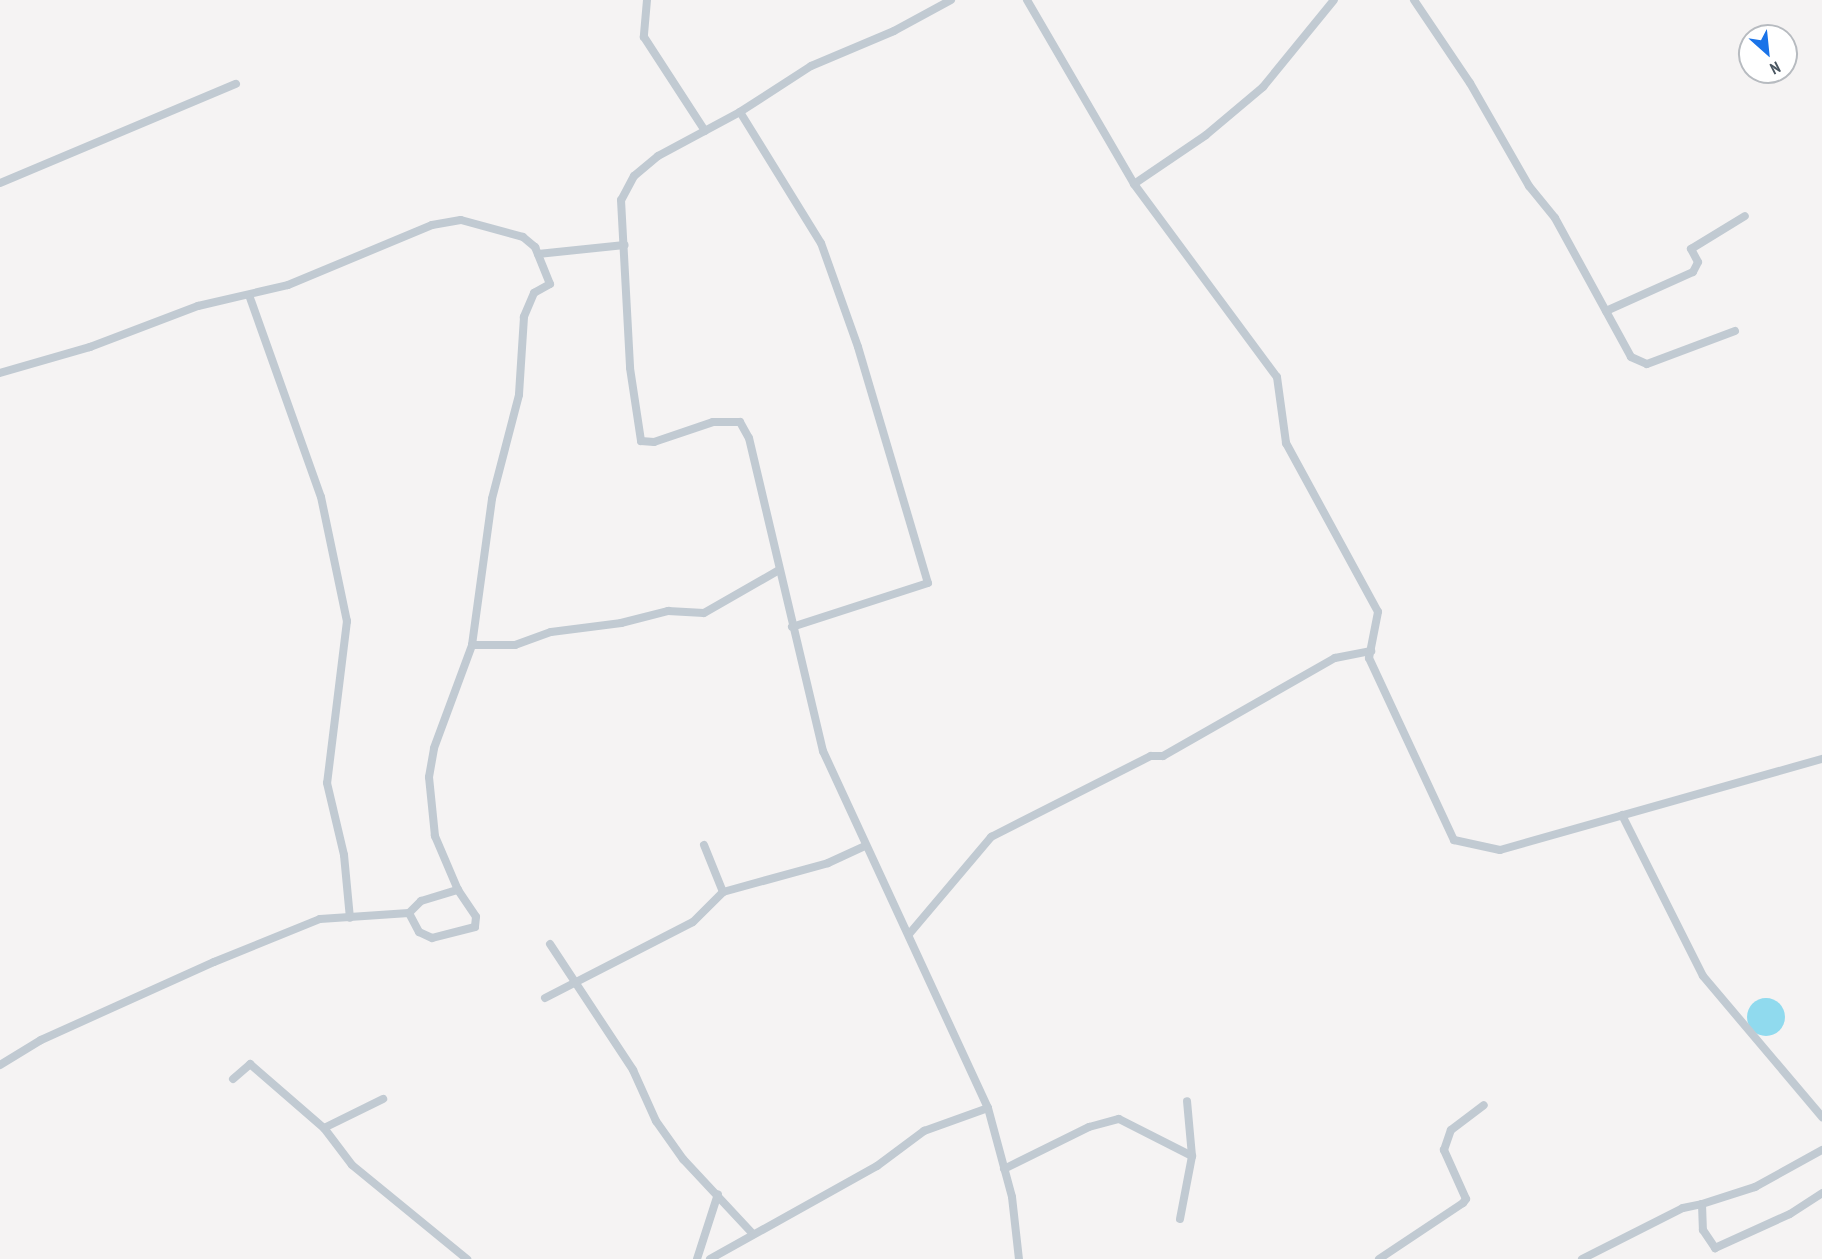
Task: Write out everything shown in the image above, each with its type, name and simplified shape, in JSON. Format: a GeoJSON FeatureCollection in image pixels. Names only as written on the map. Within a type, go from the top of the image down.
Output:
{"type":"FeatureCollection","features":[{"type":"Feature","properties":{"kind":"street"},"geometry":{"type":"LineString","coordinates":[[647,0],[644,37],[705,131]]}},
{"type":"Feature","properties":{"kind":"street"},"geometry":{"type":"LineString","coordinates":[[951,0],[894,31],[811,66],[740,112],[657,156],[634,176],[621,200],[626,245],[632,402],[641,441],[654,442],[713,423],[740,422],[749,438],[823,751],[865,846],[910,933],[988,1108],[1004,1169],[1019,1259]]}},
{"type":"Feature","properties":{"kind":"street"},"geometry":{"type":"LineString","coordinates":[[1027,0],[1134,184],[1277,377],[1286,443],[1378,612],[1369,658],[1454,840],[1500,850],[1822,759]]}},
{"type":"Feature","properties":{"kind":"street"},"geometry":{"type":"LineString","coordinates":[[1134,184],[1206,135],[1263,87],[1334,0]]}},
{"type":"Feature","properties":{"kind":"street"},"geometry":{"type":"LineString","coordinates":[[1414,0],[1470,83],[1529,186],[1554,218],[1630,357],[1647,364],[1735,331]]}},
{"type":"Feature","properties":{"kind":"street"},"geometry":{"type":"LineString","coordinates":[[0,183],[236,84]]}},
{"type":"Feature","properties":{"kind":"street"},"geometry":{"type":"LineString","coordinates":[[740,112],[821,243],[928,582],[792,627]]}},
{"type":"Feature","properties":{"kind":"street"},"geometry":{"type":"LineString","coordinates":[[1606,311],[1694,272],[1698,262],[1690,249],[1745,216]]}},
{"type":"Feature","properties":{"kind":"street"},"geometry":{"type":"LineString","coordinates":[[0,373],[90,347],[198,306],[288,285],[432,225],[461,220],[523,237],[538,254],[550,284],[534,293],[524,317],[519,395],[492,499],[472,645],[434,748],[429,777],[435,836],[458,890],[476,917],[475,927],[432,938],[419,932],[409,913]]}},
{"type":"Feature","properties":{"kind":"street"},"geometry":{"type":"LineString","coordinates":[[538,254],[626,245]]}},
{"type":"Feature","properties":{"kind":"street"},"geometry":{"type":"LineString","coordinates":[[249,295],[321,497],[347,621],[327,783],[344,855],[350,918]]}},
{"type":"Feature","properties":{"kind":"street"},"geometry":{"type":"LineString","coordinates":[[472,645],[514,645],[551,632],[621,623],[668,611],[704,613],[779,570]]}},
{"type":"Feature","properties":{"kind":"street"},"geometry":{"type":"LineString","coordinates":[[910,933],[991,837],[1151,756],[1163,756],[1335,658],[1371,651]]}},
{"type":"Feature","properties":{"kind":"street"},"geometry":{"type":"LineString","coordinates":[[1622,815],[1704,976],[1822,1117]]}},
{"type":"Feature","properties":{"kind":"street"},"geometry":{"type":"LineString","coordinates":[[704,845],[723,892]]}},
{"type":"Feature","properties":{"kind":"street"},"geometry":{"type":"LineString","coordinates":[[545,998],[575,980],[693,922],[723,892],[828,863],[865,846]]}},
{"type":"Feature","properties":{"kind":"street"},"geometry":{"type":"LineString","coordinates":[[0,1065],[41,1040],[214,962],[320,919],[409,913],[421,901],[458,890]]}},
{"type":"Feature","properties":{"kind":"street"},"geometry":{"type":"LineString","coordinates":[[550,944],[633,1070],[656,1121],[683,1159],[751,1232]]}},
{"type":"Feature","properties":{"kind":"street"},"geometry":{"type":"LineString","coordinates":[[232,1078],[250,1064],[324,1128],[352,1165],[467,1259]]}},
{"type":"Feature","properties":{"kind":"street"},"geometry":{"type":"LineString","coordinates":[[324,1128],[383,1099]]}},
{"type":"Feature","properties":{"kind":"street"},"geometry":{"type":"LineString","coordinates":[[1180,1219],[1192,1156],[1187,1101]]}},
{"type":"Feature","properties":{"kind":"street"},"geometry":{"type":"LineString","coordinates":[[1379,1259],[1466,1199],[1444,1150],[1451,1130],[1484,1105]]}},
{"type":"Feature","properties":{"kind":"street"},"geometry":{"type":"LineString","coordinates":[[710,1259],[751,1232],[877,1166],[924,1131],[988,1108]]}},
{"type":"Feature","properties":{"kind":"street"},"geometry":{"type":"LineString","coordinates":[[1004,1169],[1089,1127],[1119,1119],[1192,1156]]}},
{"type":"Feature","properties":{"kind":"street"},"geometry":{"type":"LineString","coordinates":[[1582,1259],[1683,1208],[1755,1187],[1822,1150]]}},
{"type":"Feature","properties":{"kind":"street"},"geometry":{"type":"LineString","coordinates":[[1702,1204],[1703,1230],[1715,1248],[1790,1214],[1822,1193]]}},
{"type":"Feature","properties":{"kind":"street"},"geometry":{"type":"LineString","coordinates":[[697,1259],[718,1194]]}},
{"type":"Feature","properties":{"kind":"water"},"geometry":{"type":"Polygon","coordinates":[[[1766,998],[1779,1004],[1785,1017],[1779,1030],[1766,1036],[1753,1030],[1747,1017],[1753,1004],[1766,998]]]}}]}
